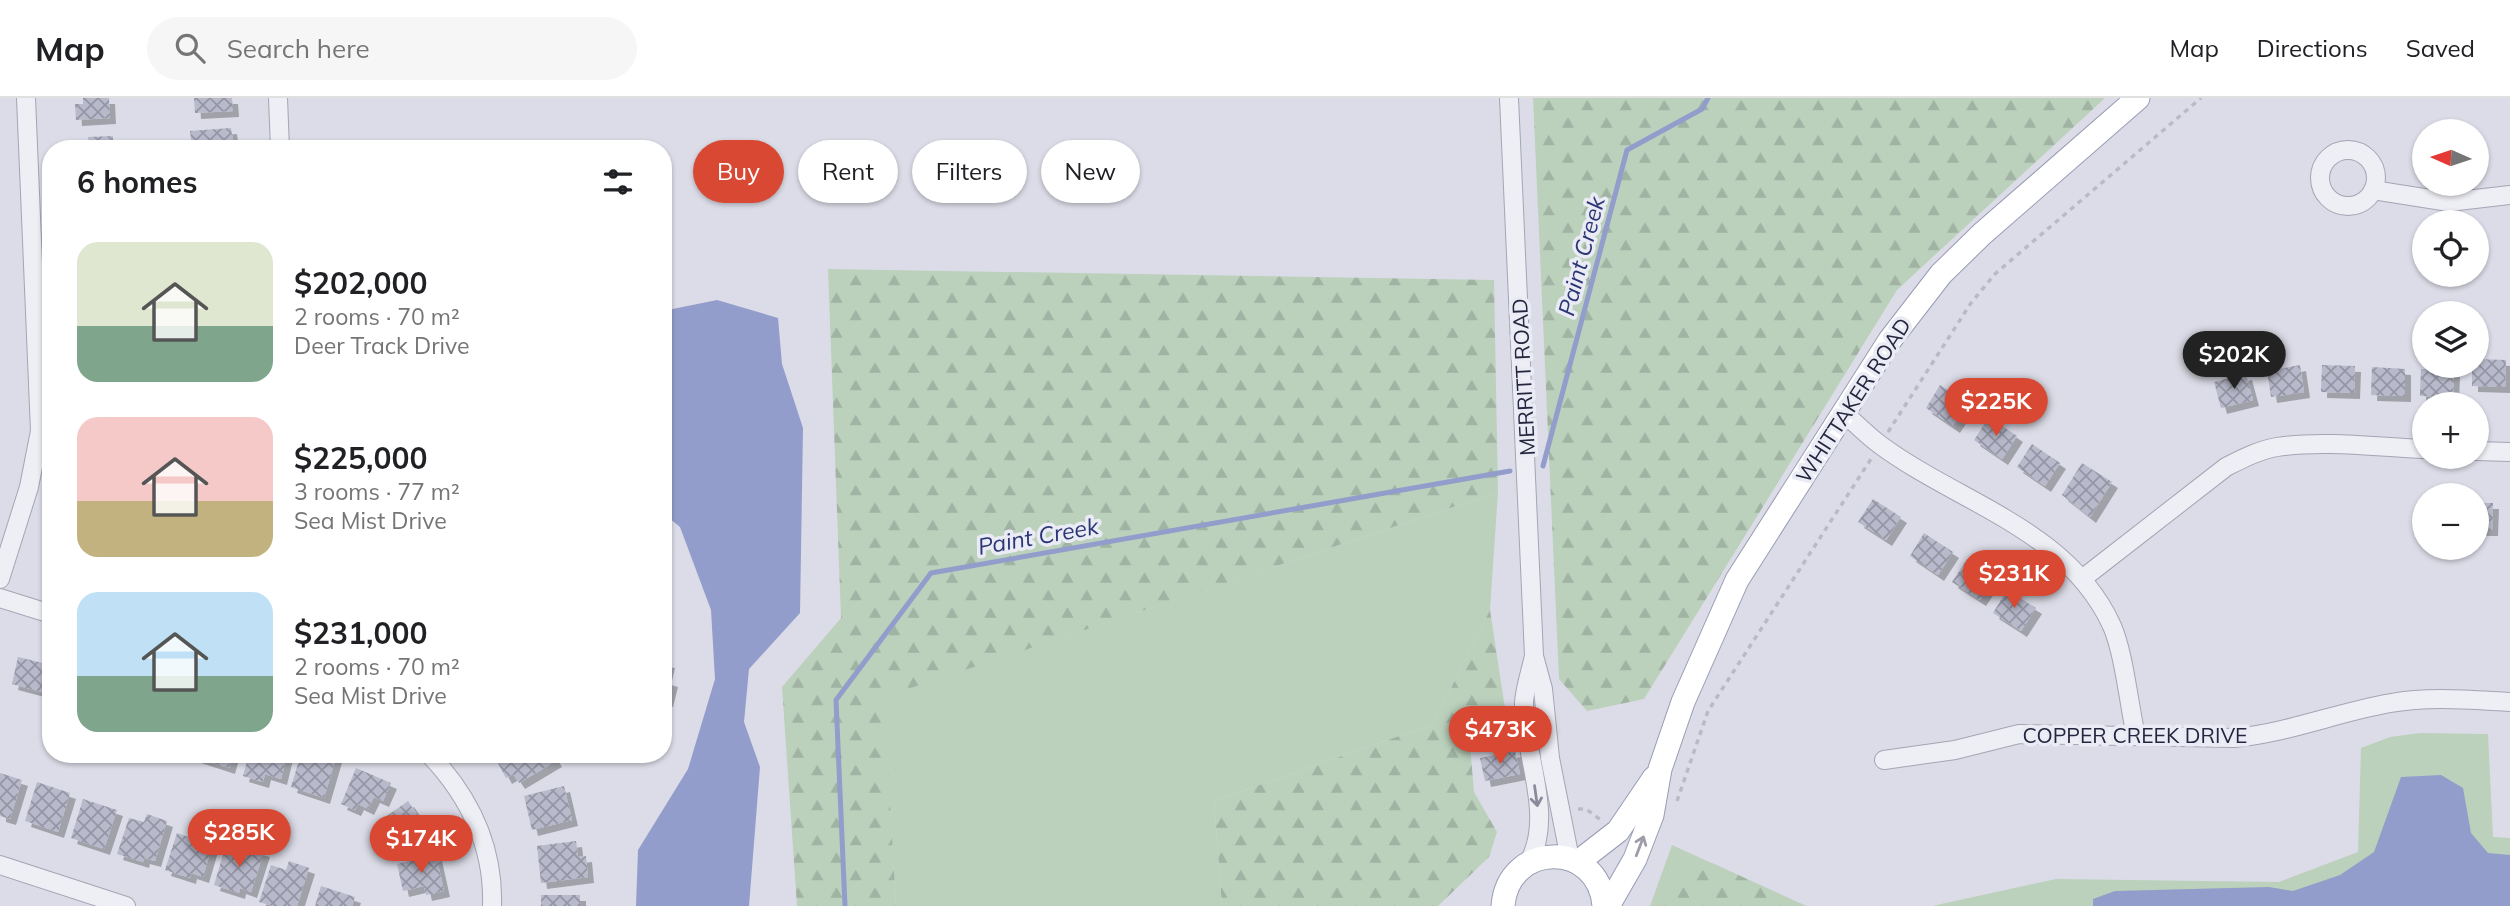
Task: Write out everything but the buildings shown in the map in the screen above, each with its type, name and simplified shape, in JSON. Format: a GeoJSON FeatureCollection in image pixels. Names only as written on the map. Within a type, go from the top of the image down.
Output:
{"type":"FeatureCollection","features":[{"type":"Feature","properties":{"kind":"main road","name":"WHITTAKER ROAD"},"geometry":{"type":"LineString","coordinates":[[1606,906],[1634,859],[1647,826],[1660,769],[1683,702],[1737,580],[1890,340],[1941,274],[1982,234],[2138,98]]}},
{"type":"Feature","properties":{"kind":"main road","name":"WHITTAKER ROAD"},"geometry":{"type":"LineString","coordinates":[[1574,861],[1618,831],[1660,769]]}},
{"type":"Feature","properties":{"kind":"main road"},"geometry":{"type":"LineString","coordinates":[[1483,906],[1529,862],[1543,857],[1574,861],[1598,883],[1606,906]]}},
{"type":"Feature","properties":{"kind":"main road"},"geometry":{"type":"LineString","coordinates":[[1503,906],[1508,883]]}},
{"type":"Feature","properties":{"kind":"street"},"geometry":{"type":"LineString","coordinates":[[0,579],[29,487],[40,431],[26,98]]}},
{"type":"Feature","properties":{"kind":"street"},"geometry":{"type":"LineString","coordinates":[[278,98],[280,140]]}},
{"type":"Feature","properties":{"kind":"street","name":"MERRITT ROAD"},"geometry":{"type":"LineString","coordinates":[[1509,98],[1534,656],[1543,689],[1550,758],[1574,861]]}},
{"type":"Feature","properties":{"kind":"street"},"geometry":{"type":"LineString","coordinates":[[2374,190],[2449,202],[2510,195]]}},
{"type":"Feature","properties":{"kind":"street"},"geometry":{"type":"LineString","coordinates":[[1843,412],[1880,444],[2029,533],[2067,561],[2095,596],[2113,628],[2136,736]]}},
{"type":"Feature","properties":{"kind":"street"},"geometry":{"type":"LineString","coordinates":[[2082,579],[2226,467],[2252,454],[2276,447],[2319,445],[2412,449]]}},
{"type":"Feature","properties":{"kind":"street"},"geometry":{"type":"LineString","coordinates":[[2489,451],[2510,452]]}},
{"type":"Feature","properties":{"kind":"street"},"geometry":{"type":"LineString","coordinates":[[0,598],[42,611]]}},
{"type":"Feature","properties":{"kind":"street","name":"MERRITT ROAD"},"geometry":{"type":"LineString","coordinates":[[1529,862],[1537,841],[1539,820],[1524,701],[1534,656]]}},
{"type":"Feature","properties":{"kind":"street","name":"COPPER CREEK DRIVE"},"geometry":{"type":"LineString","coordinates":[[1884,760],[1955,750],[2019,734],[2256,736],[2393,702],[2441,699],[2510,702]]}},
{"type":"Feature","properties":{"kind":"street"},"geometry":{"type":"LineString","coordinates":[[437,763],[463,794],[474,814],[491,866],[492,906]]}},
{"type":"Feature","properties":{"kind":"street"},"geometry":{"type":"LineString","coordinates":[[0,865],[126,906]]}},
{"type":"Feature","properties":{"kind":"path"},"geometry":{"type":"LineString","coordinates":[[1887,433],[1970,303],[1995,274],[2201,98]]}},
{"type":"Feature","properties":{"kind":"path"},"geometry":{"type":"LineString","coordinates":[[1674,808],[1708,711],[1873,456]]}},
{"type":"Feature","properties":{"kind":"path"},"geometry":{"type":"LineString","coordinates":[[1571,811],[1586,809],[1607,826]]}},
{"type":"Feature","properties":{"kind":"green space"},"geometry":{"type":"Polygon","coordinates":[[[1533,98],[2105,98],[1897,290],[1644,699],[1587,711],[1559,679],[1533,98]]]}},
{"type":"Feature","properties":{"kind":"green space"},"geometry":{"type":"Polygon","coordinates":[[[828,269],[1494,280],[1498,492],[884,697],[896,906],[797,906],[782,687],[841,618],[828,269]]]}},
{"type":"Feature","properties":{"kind":"green space"},"geometry":{"type":"Polygon","coordinates":[[[1498,492],[1490,610],[1433,724],[1214,801],[1222,906],[896,906],[883,697],[1498,492]]]}},
{"type":"Feature","properties":{"kind":"green space"},"geometry":{"type":"Polygon","coordinates":[[[1490,610],[1509,735],[1470,745],[1474,792],[1497,832],[1489,857],[1438,906],[1222,906],[1214,801],[1433,724],[1490,610]]]}},
{"type":"Feature","properties":{"kind":"green space"},"geometry":{"type":"Polygon","coordinates":[[[2420,733],[2488,734],[2493,837],[2510,838],[2510,906],[1932,906],[2056,879],[2279,882],[2358,852],[2361,748],[2390,737],[2420,733]]]}},
{"type":"Feature","properties":{"kind":"green space"},"geometry":{"type":"Polygon","coordinates":[[[1672,845],[1806,906],[1650,906],[1672,845]]]}},
{"type":"Feature","properties":{"kind":"green space"},"geometry":{"type":"Polygon","coordinates":[[[1712,863],[1806,906],[1655,906],[1712,863]]]}},
{"type":"Feature","properties":{"kind":"water"},"geometry":{"type":"Polygon","coordinates":[[[717,300],[778,318],[782,364],[803,428],[800,613],[749,669],[744,722],[760,767],[749,906],[636,906],[638,850],[688,769],[715,679],[711,610],[680,527],[672,520],[672,309],[717,300]]]}},
{"type":"Feature","properties":{"kind":"water"},"geometry":{"type":"Polygon","coordinates":[[[2441,775],[2463,788],[2471,833],[2488,853],[2510,855],[2510,906],[2093,906],[2093,899],[2115,891],[2269,887],[2293,891],[2340,875],[2374,852],[2401,777],[2441,775]]]}},
{"type":"Feature","properties":{"kind":"waterway","name":"Paint Creek"},"geometry":{"type":"LineString","coordinates":[[1543,466],[1627,150],[1702,109],[1708,98]]}},
{"type":"Feature","properties":{"kind":"waterway","name":"Paint Creek"},"geometry":{"type":"LineString","coordinates":[[845,906],[836,700],[931,573],[1510,471]]}}]}
